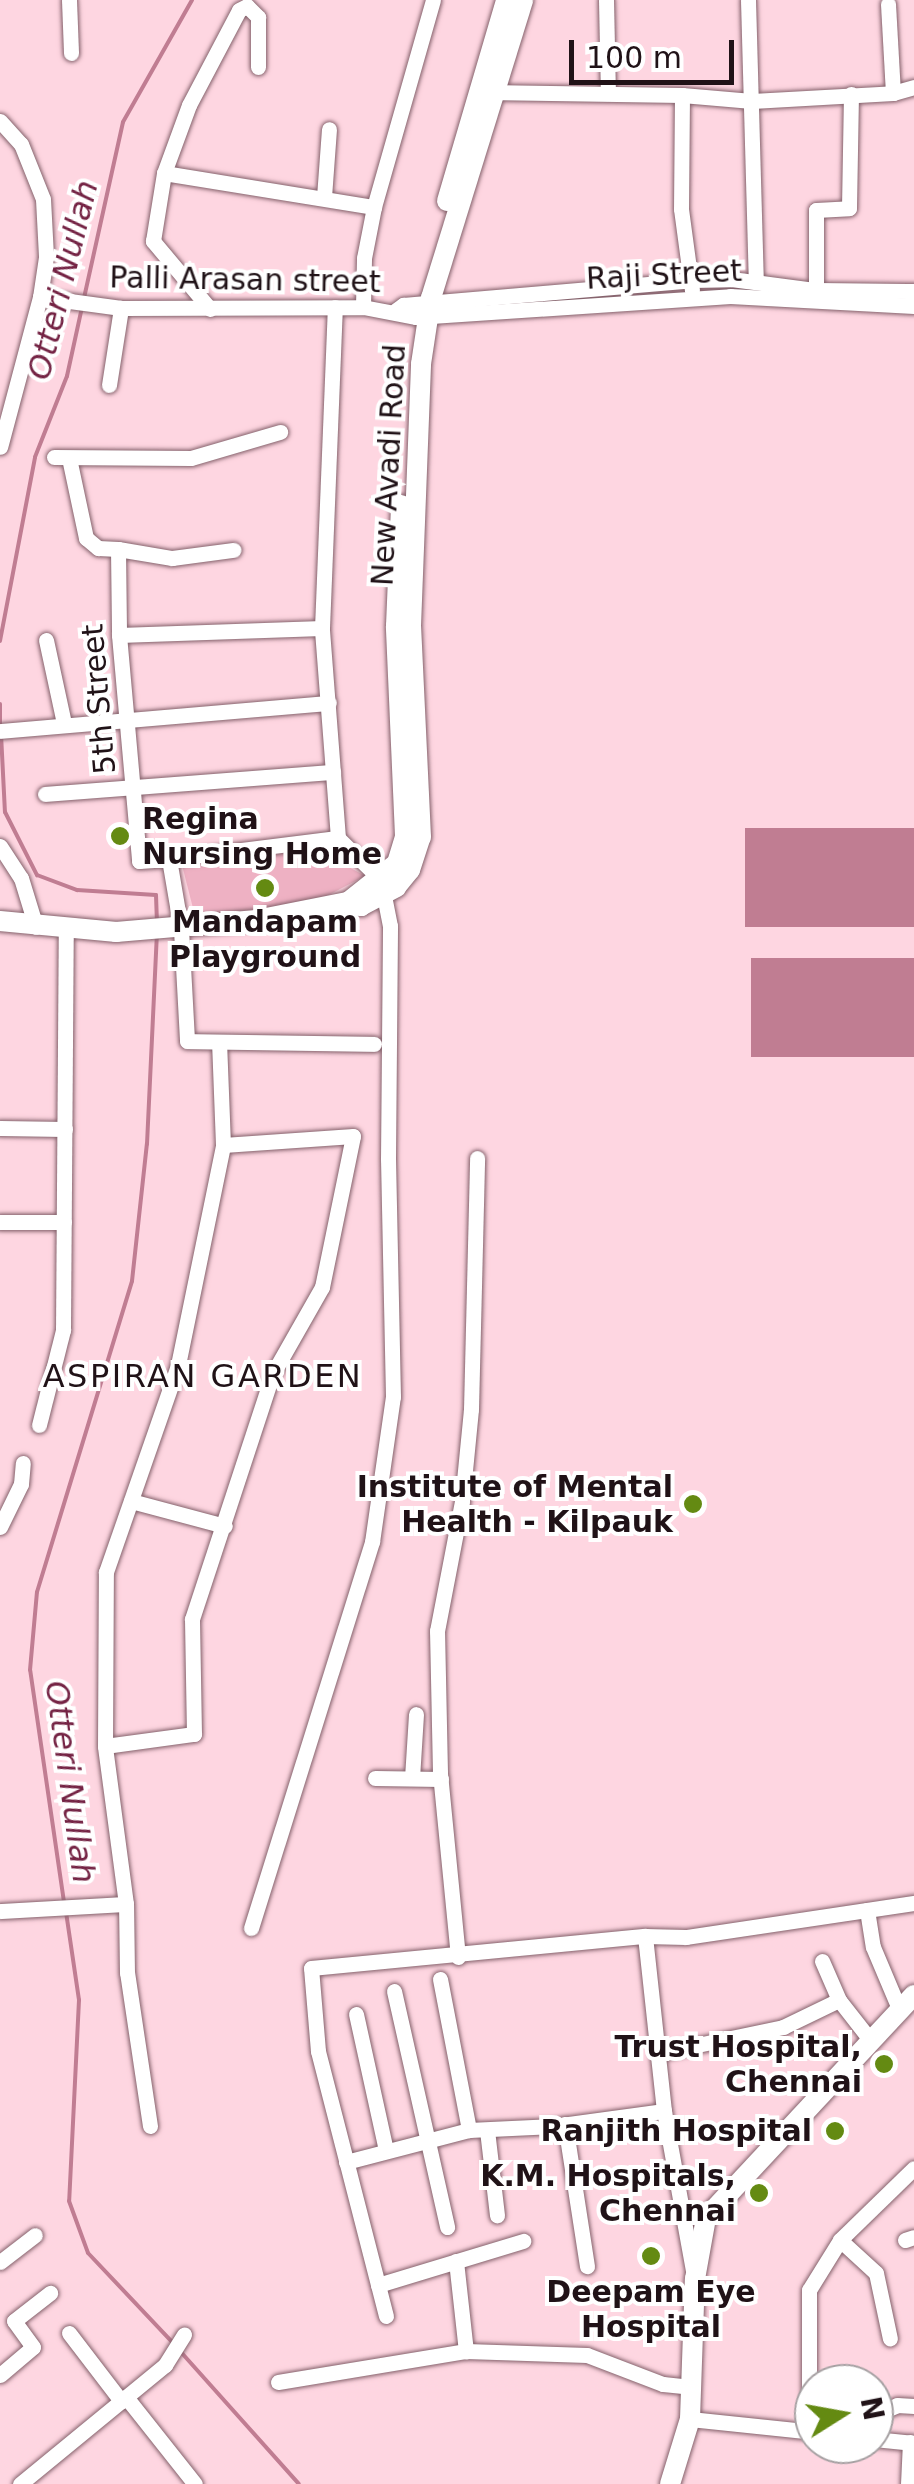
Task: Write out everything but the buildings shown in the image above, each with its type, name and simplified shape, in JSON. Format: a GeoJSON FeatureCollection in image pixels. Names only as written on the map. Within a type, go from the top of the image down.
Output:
{"type":"FeatureCollection","features":[{"type":"Feature","properties":{"kind":"main road","name":"New Avadi Road"},"geometry":{"type":"LineString","coordinates":[[486,92],[506,0]]}},
{"type":"Feature","properties":{"kind":"main road","name":"New Avadi Road"},"geometry":{"type":"LineString","coordinates":[[4,925],[66,930],[173,930],[348,902],[355,893],[382,888],[397,863],[405,836],[396,609],[418,310],[486,92],[523,0]]}},
{"type":"Feature","properties":{"kind":"main road"},"geometry":{"type":"LineString","coordinates":[[670,2484],[696,2420],[695,2279],[706,2218],[909,2005]]}},
{"type":"Feature","properties":{"kind":"main road"},"geometry":{"type":"LineString","coordinates":[[684,2484],[696,2420],[705,2288],[716,2222],[909,2005]]}},
{"type":"Feature","properties":{"kind":"street"},"geometry":{"type":"LineString","coordinates":[[69,0],[71,53]]}},
{"type":"Feature","properties":{"kind":"street"},"geometry":{"type":"LineString","coordinates":[[363,307],[364,258],[374,207],[433,0]]}},
{"type":"Feature","properties":{"kind":"street"},"geometry":{"type":"LineString","coordinates":[[606,0],[608,92]]}},
{"type":"Feature","properties":{"kind":"street"},"geometry":{"type":"LineString","coordinates":[[748,0],[756,282]]}},
{"type":"Feature","properties":{"kind":"street"},"geometry":{"type":"LineString","coordinates":[[888,4],[893,93]]}},
{"type":"Feature","properties":{"kind":"street"},"geometry":{"type":"LineString","coordinates":[[210,309],[152,241],[164,173],[189,104],[239,10],[247,6],[258,17],[258,67]]}},
{"type":"Feature","properties":{"kind":"street"},"geometry":{"type":"LineString","coordinates":[[486,92],[608,92],[752,101],[893,93],[914,86]]}},
{"type":"Feature","properties":{"kind":"street"},"geometry":{"type":"LineString","coordinates":[[816,290],[816,210],[849,208],[851,94]]}},
{"type":"Feature","properties":{"kind":"street"},"geometry":{"type":"LineString","coordinates":[[682,95],[681,209],[693,298]]}},
{"type":"Feature","properties":{"kind":"street"},"geometry":{"type":"LineString","coordinates":[[0,121],[20,144],[43,199],[46,256],[40,297],[0,447]]}},
{"type":"Feature","properties":{"kind":"street"},"geometry":{"type":"LineString","coordinates":[[324,197],[329,129]]}},
{"type":"Feature","properties":{"kind":"street"},"geometry":{"type":"LineString","coordinates":[[164,173],[374,207]]}},
{"type":"Feature","properties":{"kind":"street","name":"Raji Street"},"geometry":{"type":"LineString","coordinates":[[555,300],[692,280],[756,282],[816,290],[914,291]]}},
{"type":"Feature","properties":{"kind":"street","name":"Raji Street"},"geometry":{"type":"LineString","coordinates":[[418,310],[555,300],[730,296],[914,306]]}},
{"type":"Feature","properties":{"kind":"street","name":"Palli Arasan street"},"geometry":{"type":"LineString","coordinates":[[40,297],[121,308],[418,310]]}},
{"type":"Feature","properties":{"kind":"street"},"geometry":{"type":"LineString","coordinates":[[251,1928],[372,1542],[393,1396],[390,926],[382,888],[338,838],[322,628],[335,307]]}},
{"type":"Feature","properties":{"kind":"street"},"geometry":{"type":"LineString","coordinates":[[109,384],[121,308]]}},
{"type":"Feature","properties":{"kind":"street"},"geometry":{"type":"LineString","coordinates":[[0,373],[16,378]]}},
{"type":"Feature","properties":{"kind":"street"},"geometry":{"type":"LineString","coordinates":[[233,550],[172,558],[98,548],[86,538],[62,457],[191,458],[280,432]]}},
{"type":"Feature","properties":{"kind":"street","name":"5th Street"},"geometry":{"type":"LineString","coordinates":[[118,549],[119,634],[139,861],[169,859]]}},
{"type":"Feature","properties":{"kind":"street"},"geometry":{"type":"LineString","coordinates":[[119,634],[322,628]]}},
{"type":"Feature","properties":{"kind":"street"},"geometry":{"type":"LineString","coordinates":[[46,640],[64,723]]}},
{"type":"Feature","properties":{"kind":"street"},"geometry":{"type":"LineString","coordinates":[[4,730],[329,703]]}},
{"type":"Feature","properties":{"kind":"street"},"geometry":{"type":"LineString","coordinates":[[44,794],[333,772]]}},
{"type":"Feature","properties":{"kind":"street"},"geometry":{"type":"LineString","coordinates":[[338,838],[169,859],[173,930],[187,1041],[374,1044]]}},
{"type":"Feature","properties":{"kind":"street"},"geometry":{"type":"LineString","coordinates":[[0,846],[21,878],[36,927]]}},
{"type":"Feature","properties":{"kind":"street"},"geometry":{"type":"LineString","coordinates":[[0,871],[21,878]]}},
{"type":"Feature","properties":{"kind":"street"},"geometry":{"type":"LineString","coordinates":[[38,1426],[63,1330],[66,930]]}},
{"type":"Feature","properties":{"kind":"street"},"geometry":{"type":"LineString","coordinates":[[150,2126],[127,1973],[126,1904],[105,1746],[106,1572],[178,1365],[223,1145],[218,1042]]}},
{"type":"Feature","properties":{"kind":"street"},"geometry":{"type":"LineString","coordinates":[[0,1128],[64,1129]]}},
{"type":"Feature","properties":{"kind":"street"},"geometry":{"type":"LineString","coordinates":[[105,1746],[194,1734],[192,1619],[272,1375],[322,1287],[353,1136],[223,1145]]}},
{"type":"Feature","properties":{"kind":"street"},"geometry":{"type":"LineString","coordinates":[[458,1957],[441,1779],[437,1631],[462,1501],[470,1425],[478,1158]]}},
{"type":"Feature","properties":{"kind":"street"},"geometry":{"type":"LineString","coordinates":[[0,1222],[64,1222]]}},
{"type":"Feature","properties":{"kind":"street"},"geometry":{"type":"LineString","coordinates":[[0,1527],[21,1484],[24,1463]]}},
{"type":"Feature","properties":{"kind":"street"},"geometry":{"type":"LineString","coordinates":[[131,1501],[225,1526]]}},
{"type":"Feature","properties":{"kind":"street"},"geometry":{"type":"LineString","coordinates":[[412,1778],[416,1714]]}},
{"type":"Feature","properties":{"kind":"street"},"geometry":{"type":"LineString","coordinates":[[375,1778],[441,1779]]}},
{"type":"Feature","properties":{"kind":"street"},"geometry":{"type":"LineString","coordinates":[[0,1911],[126,1904]]}},
{"type":"Feature","properties":{"kind":"street"},"geometry":{"type":"LineString","coordinates":[[386,2316],[318,2051],[312,1968],[646,1936],[718,1933],[914,1904]]}},
{"type":"Feature","properties":{"kind":"street"},"geometry":{"type":"LineString","coordinates":[[868,1910],[873,1948],[909,2005]]}},
{"type":"Feature","properties":{"kind":"street"},"geometry":{"type":"LineString","coordinates":[[646,1936],[664,2110],[695,2279]]}},
{"type":"Feature","properties":{"kind":"street"},"geometry":{"type":"LineString","coordinates":[[822,1961],[839,2000],[871,2041]]}},
{"type":"Feature","properties":{"kind":"street"},"geometry":{"type":"LineString","coordinates":[[440,1979],[469,2130]]}},
{"type":"Feature","properties":{"kind":"street"},"geometry":{"type":"LineString","coordinates":[[394,1991],[446,2227]]}},
{"type":"Feature","properties":{"kind":"street"},"geometry":{"type":"LineString","coordinates":[[659,2054],[783,2026],[839,2000]]}},
{"type":"Feature","properties":{"kind":"street"},"geometry":{"type":"LineString","coordinates":[[356,2014],[386,2150]]}},
{"type":"Feature","properties":{"kind":"street"},"geometry":{"type":"LineString","coordinates":[[346,2162],[469,2130],[565,2124],[664,2110]]}},
{"type":"Feature","properties":{"kind":"street"},"geometry":{"type":"LineString","coordinates":[[565,2124],[587,2266]]}},
{"type":"Feature","properties":{"kind":"street"},"geometry":{"type":"LineString","coordinates":[[487,2130],[497,2216]]}},
{"type":"Feature","properties":{"kind":"street"},"geometry":{"type":"LineString","coordinates":[[811,2364],[809,2290],[840,2240],[914,2168]]}},
{"type":"Feature","properties":{"kind":"street"},"geometry":{"type":"LineString","coordinates":[[0,2262],[35,2235]]}},
{"type":"Feature","properties":{"kind":"street"},"geometry":{"type":"LineString","coordinates":[[378,2285],[522,2240]]}},
{"type":"Feature","properties":{"kind":"street"},"geometry":{"type":"LineString","coordinates":[[840,2240],[876,2273],[890,2338]]}},
{"type":"Feature","properties":{"kind":"street"},"geometry":{"type":"LineString","coordinates":[[456,2261],[466,2351]]}},
{"type":"Feature","properties":{"kind":"street"},"geometry":{"type":"LineString","coordinates":[[0,2375],[33,2347],[14,2321],[50,2292]]}},
{"type":"Feature","properties":{"kind":"street"},"geometry":{"type":"LineString","coordinates":[[69,2334],[195,2484]]}},
{"type":"Feature","properties":{"kind":"street"},"geometry":{"type":"LineString","coordinates":[[20,2484],[165,2365],[184,2334]]}},
{"type":"Feature","properties":{"kind":"street"},"geometry":{"type":"LineString","coordinates":[[278,2382],[466,2351],[588,2355],[664,2384],[693,2387]]}},
{"type":"Feature","properties":{"kind":"street"},"geometry":{"type":"LineString","coordinates":[[696,2420],[794,2430]]}},
{"type":"Feature","properties":{"kind":"street"},"geometry":{"type":"LineString","coordinates":[[908,2484],[912,2443]]}},
{"type":"Feature","properties":{"kind":"shaded area"},"geometry":{"type":"Polygon","coordinates":[[[745,828],[914,828],[914,927],[745,927],[745,828]]]}},
{"type":"Feature","properties":{"kind":"shaded area","name":"Mandapam Playground"},"geometry":{"type":"Polygon","coordinates":[[[313,847],[365,876],[319,900],[196,920],[182,865],[313,847]]]}},
{"type":"Feature","properties":{"kind":"shaded area"},"geometry":{"type":"Polygon","coordinates":[[[751,958],[914,958],[914,1057],[751,1057],[751,958]]]}},
{"type":"Feature","properties":{"kind":"waterway","name":"Otteri Nullah"},"geometry":{"type":"LineString","coordinates":[[84,298],[123,122],[192,0]]}},
{"type":"Feature","properties":{"kind":"waterway","name":"Otteri Nullah"},"geometry":{"type":"LineString","coordinates":[[0,641],[35,457],[67,376],[82,307]]}},
{"type":"Feature","properties":{"kind":"waterway","name":"Otteri Nullah"},"geometry":{"type":"LineString","coordinates":[[0,704],[0,724]]}},
{"type":"Feature","properties":{"kind":"waterway","name":"Otteri Nullah"},"geometry":{"type":"LineString","coordinates":[[1,734],[5,812],[37,875],[77,890],[156,895],[157,920]]}},
{"type":"Feature","properties":{"kind":"waterway","name":"Otteri Nullah"},"geometry":{"type":"LineString","coordinates":[[64,1902],[30,1670],[37,1592],[132,1281],[147,1144],[157,935]]}},
{"type":"Feature","properties":{"kind":"waterway","name":"Otteri Nullah"},"geometry":{"type":"LineString","coordinates":[[66,1912],[79,2000],[69,2201],[88,2253],[174,2344]]}},
{"type":"Feature","properties":{"kind":"waterway","name":"Otteri Nullah"},"geometry":{"type":"LineString","coordinates":[[180,2351],[299,2484]]}},
{"type":"Feature","properties":{"kind":"place","name":"Regina Nursing Home"},"geometry":{"type":"Point","coordinates":[120,836]}},
{"type":"Feature","properties":{"kind":"place","name":"Mandapam Playground"},"geometry":{"type":"Point","coordinates":[265,888]}},
{"type":"Feature","properties":{"kind":"place","name":"Institute of Mental Health - Kilpauk"},"geometry":{"type":"Point","coordinates":[693,1504]}},
{"type":"Feature","properties":{"kind":"place","name":"Trust Hospital, Chennai"},"geometry":{"type":"Point","coordinates":[884,2064]}},
{"type":"Feature","properties":{"kind":"place","name":"Ranjith Hospital"},"geometry":{"type":"Point","coordinates":[835,2131]}},
{"type":"Feature","properties":{"kind":"place","name":"K.M. Hospitals, Chennai"},"geometry":{"type":"Point","coordinates":[759,2193]}},
{"type":"Feature","properties":{"kind":"place","name":"Deepam Eye Hospital"},"geometry":{"type":"Point","coordinates":[651,2256]}},
{"type":"Feature","properties":{"kind":"district","name":"ASPIRAN GARDEN"},"geometry":{"type":"Point","coordinates":[203,1376]}}]}
